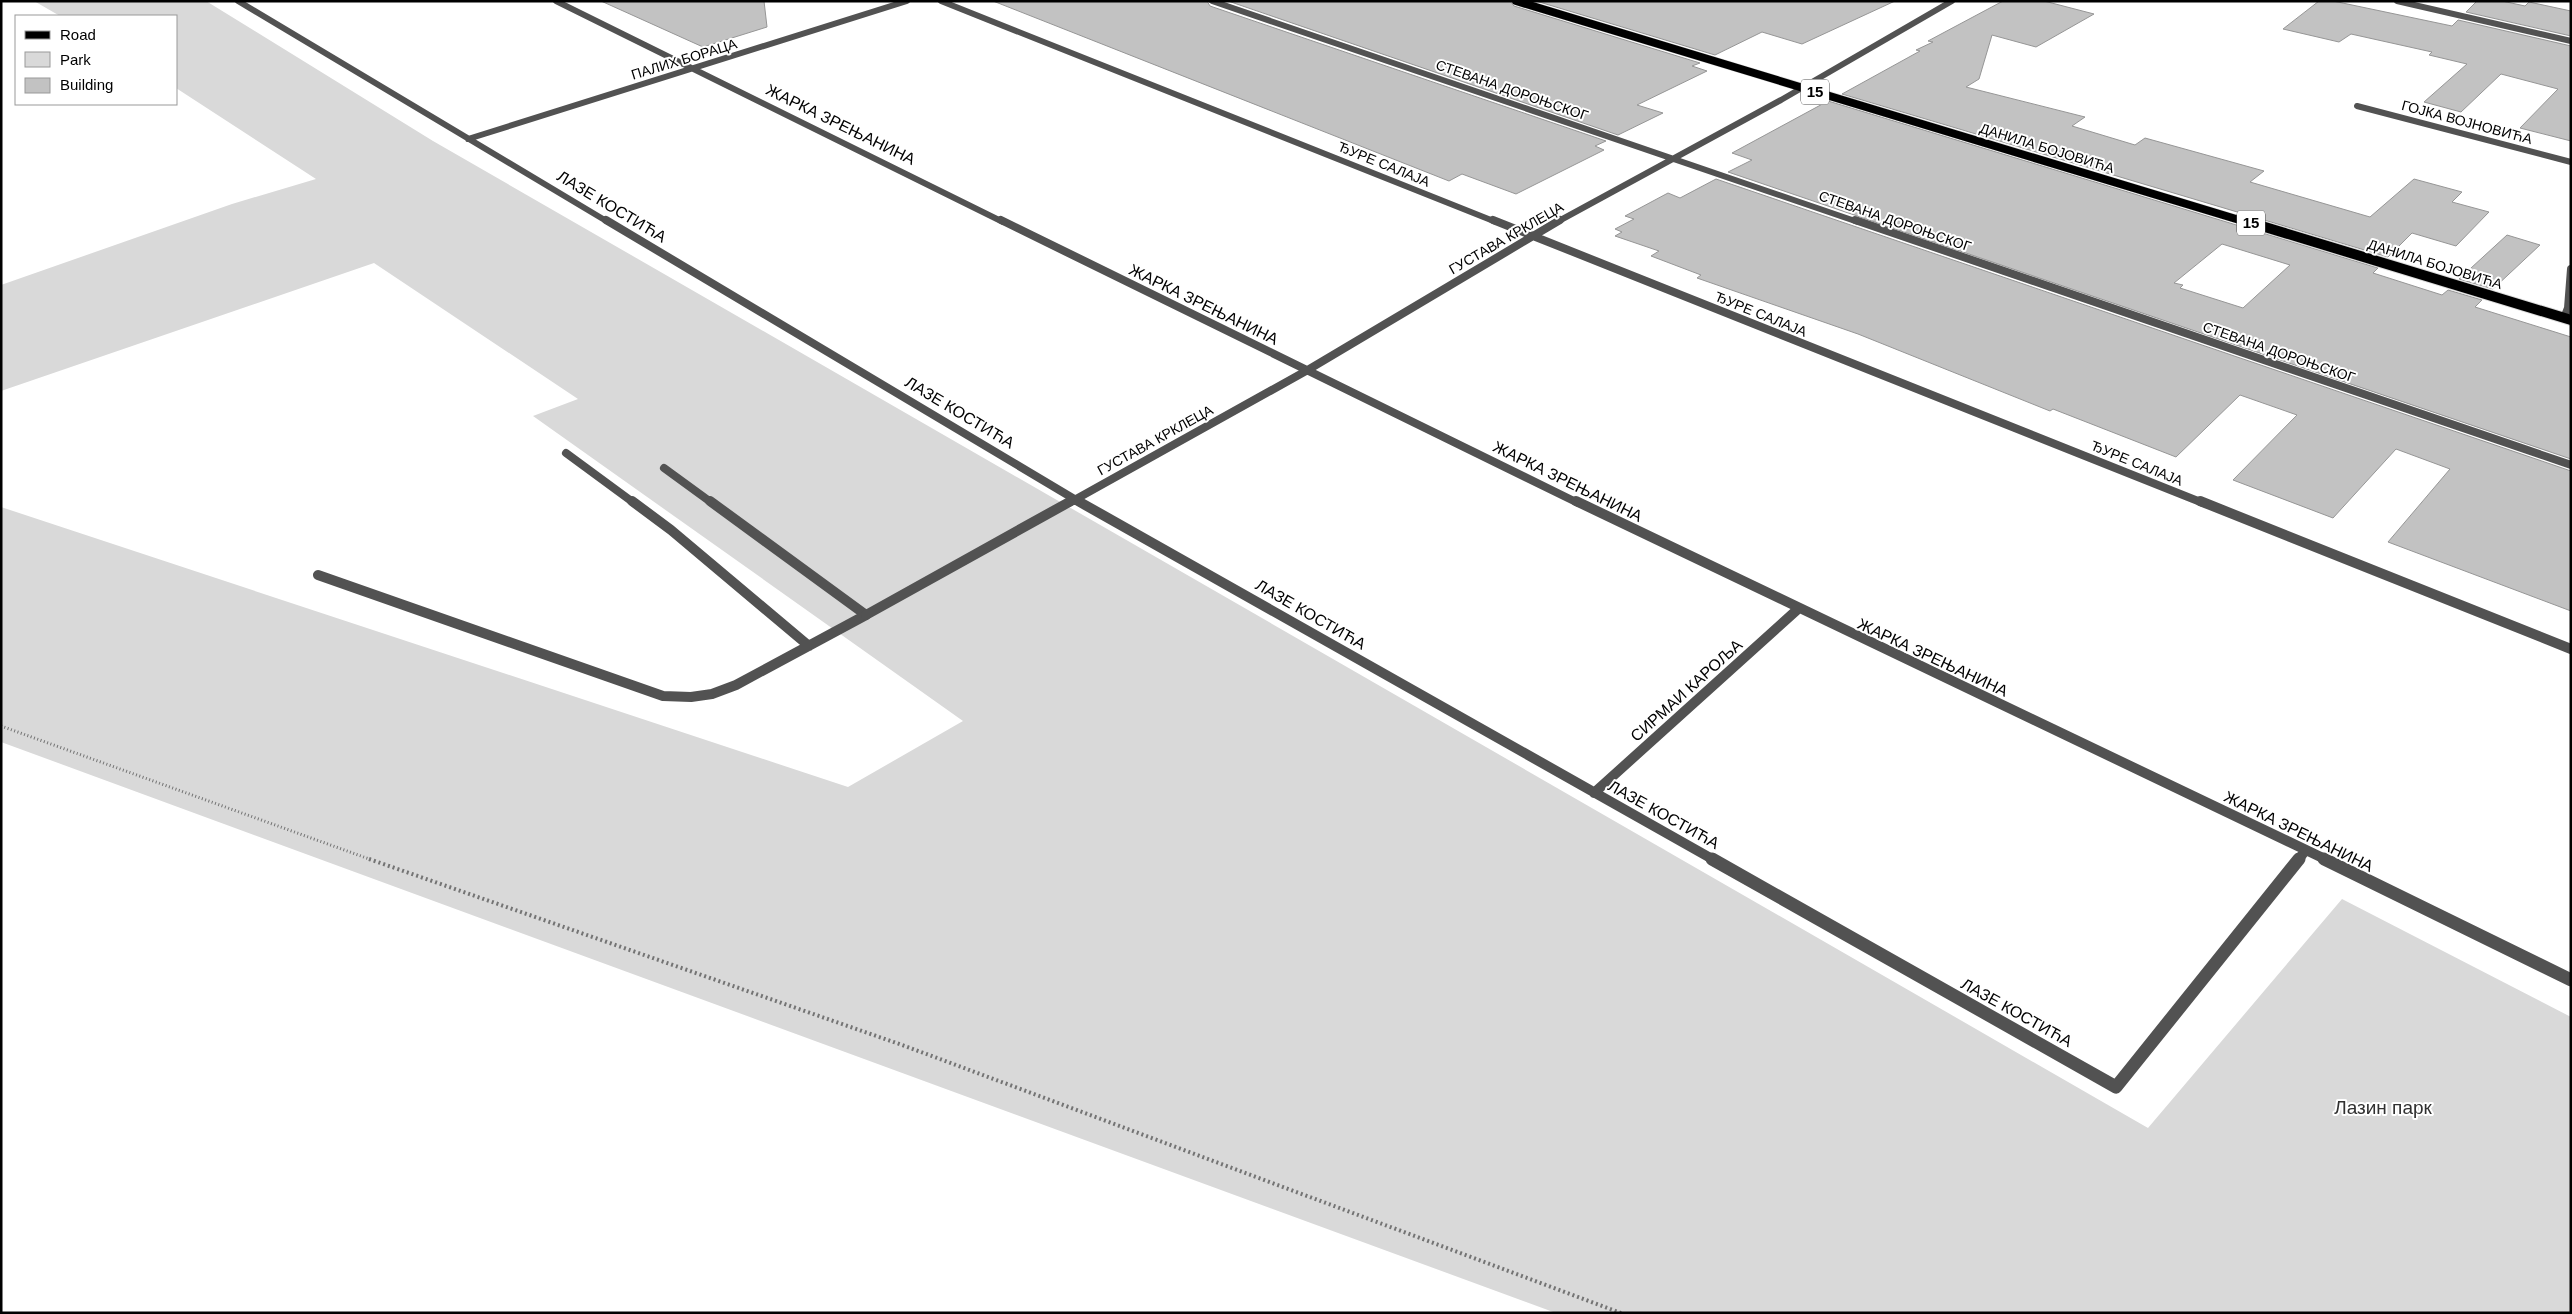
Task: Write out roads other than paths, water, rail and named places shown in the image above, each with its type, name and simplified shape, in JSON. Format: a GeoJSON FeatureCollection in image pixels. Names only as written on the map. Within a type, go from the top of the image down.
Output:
{"type":"FeatureCollection","features":[{"type":"Feature","properties":{"kind":"main road","name":"ДАНИЛА БОЈОВИЋА"},"geometry":{"type":"LineString","coordinates":[[1516,1],[2567,319]]}},
{"type":"Feature","properties":{"kind":"street","name":"ЛАЗЕ КОСТИЋА"},"geometry":{"type":"LineString","coordinates":[[238,1],[1074,499],[2116,1086],[2306,850]]}},
{"type":"Feature","properties":{"kind":"street","name":"ЖАРКА ЗРЕЊАНИНА"},"geometry":{"type":"LineString","coordinates":[[556,1],[1306,371],[1798,609],[2306,850],[2571,980]]}},
{"type":"Feature","properties":{"kind":"street","name":"ПАЛИХ БОРАЦА"},"geometry":{"type":"LineString","coordinates":[[468,139],[907,1]]}},
{"type":"Feature","properties":{"kind":"street","name":"ЂУРЕ САЛАЈА"},"geometry":{"type":"LineString","coordinates":[[941,1],[2571,649]]}},
{"type":"Feature","properties":{"kind":"street","name":"СТЕВАНА ДОРОЊСКОГ"},"geometry":{"type":"LineString","coordinates":[[1212,1],[2571,465]]}},
{"type":"Feature","properties":{"kind":"street","name":"ГУСТАВА КРКЛЕЦА"},"geometry":{"type":"LineString","coordinates":[[318,575],[663,696],[691,697],[712,694],[736,685],[809,646],[1306,371],[1531,236],[1802,88],[1952,1]]}},
{"type":"Feature","properties":{"kind":"street"},"geometry":{"type":"LineString","coordinates":[[2397,1],[2571,41]]}},
{"type":"Feature","properties":{"kind":"street","name":"ГОЈКА ВОЈНОВИЋА"},"geometry":{"type":"LineString","coordinates":[[2357,106],[2571,162]]}},
{"type":"Feature","properties":{"kind":"street"},"geometry":{"type":"LineString","coordinates":[[2567,319],[2569,309],[2567,289],[2571,269]]}},
{"type":"Feature","properties":{"kind":"street"},"geometry":{"type":"LineString","coordinates":[[566,453],[671,530],[809,646]]}},
{"type":"Feature","properties":{"kind":"street"},"geometry":{"type":"LineString","coordinates":[[664,468],[866,615]]}},
{"type":"Feature","properties":{"kind":"street","name":"СИРМАИ КАРОЉА"},"geometry":{"type":"LineString","coordinates":[[1594,793],[1798,609]]}},
{"type":"Feature","properties":{"kind":"park label","name":"Лазин парк"},"geometry":{"type":"Point","coordinates":[2383,1107]}}]}
